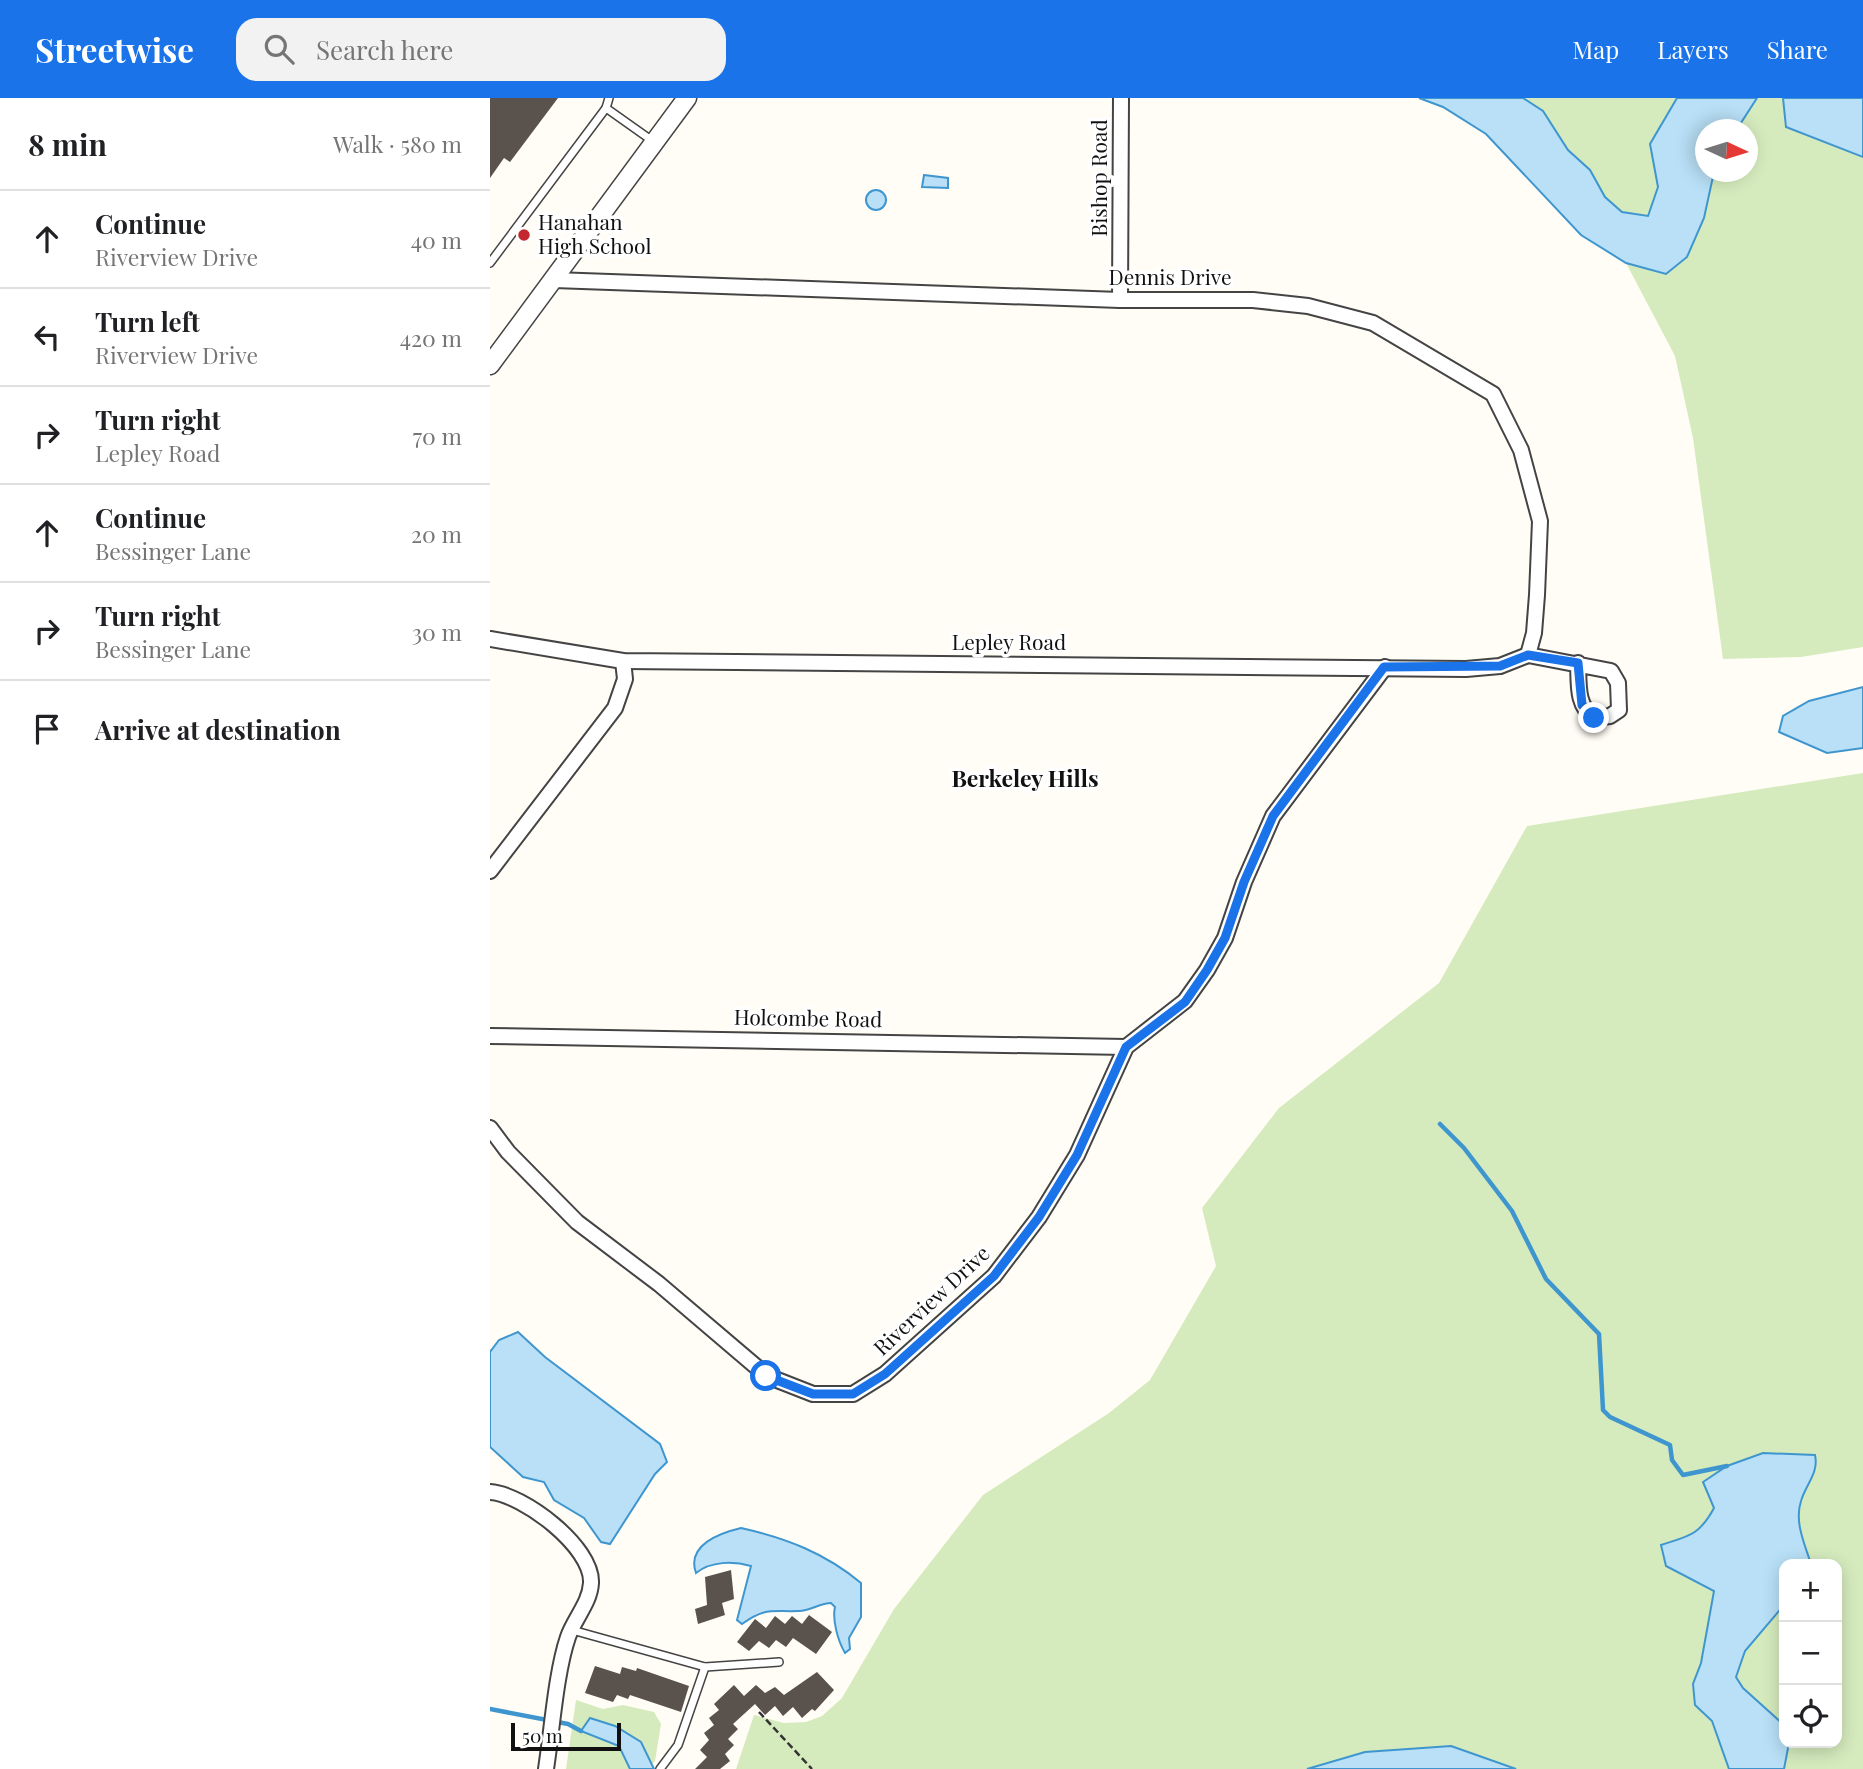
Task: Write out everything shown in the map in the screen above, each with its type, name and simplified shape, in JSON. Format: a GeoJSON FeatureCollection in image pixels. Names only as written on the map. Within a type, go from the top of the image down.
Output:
{"type":"FeatureCollection","features":[{"type":"Feature","properties":{"kind":"street"},"geometry":{"type":"LineString","coordinates":[[490,365],[687,98]]}},
{"type":"Feature","properties":{"kind":"street","name":"Bishop Road"},"geometry":{"type":"LineString","coordinates":[[1120,300],[1121,98]]}},
{"type":"Feature","properties":{"kind":"street","name":"Dennis Drive"},"geometry":{"type":"LineString","coordinates":[[554,280],[1120,300],[1254,300],[1321,309],[1373,323],[1493,394],[1521,450],[1539,521],[1534,633],[1528,655]]}},
{"type":"Feature","properties":{"kind":"street","name":"Lepley Road"},"geometry":{"type":"LineString","coordinates":[[490,639],[623,661],[1384,667],[1500,666],[1528,655]]}},
{"type":"Feature","properties":{"kind":"street"},"geometry":{"type":"LineString","coordinates":[[1528,655],[1578,663]]}},
{"type":"Feature","properties":{"kind":"street"},"geometry":{"type":"LineString","coordinates":[[490,871],[615,708],[625,679],[623,661]]}},
{"type":"Feature","properties":{"kind":"street","name":"Riverview Drive"},"geometry":{"type":"LineString","coordinates":[[490,1128],[508,1152],[577,1222],[659,1284],[766,1376],[813,1394],[853,1394],[885,1374],[994,1276],[1039,1217],[1077,1155],[1126,1047],[1185,1002],[1207,970],[1225,938],[1244,882],[1273,816],[1384,667]]}},
{"type":"Feature","properties":{"kind":"street","name":"Holcombe Road"},"geometry":{"type":"LineString","coordinates":[[490,1036],[1126,1047]]}},
{"type":"Feature","properties":{"kind":"street"},"geometry":{"type":"LineString","coordinates":[[490,1492],[519,1501],[563,1534],[586,1559],[591,1583],[572,1630],[546,1769]]}},
{"type":"Feature","properties":{"kind":"lane"},"geometry":{"type":"LineString","coordinates":[[490,263],[606,108],[610,98]]}},
{"type":"Feature","properties":{"kind":"lane"},"geometry":{"type":"LineString","coordinates":[[606,108],[654,142]]}},
{"type":"Feature","properties":{"kind":"lane"},"geometry":{"type":"LineString","coordinates":[[572,1630],[705,1667],[779,1662]]}},
{"type":"Feature","properties":{"kind":"lane"},"geometry":{"type":"LineString","coordinates":[[660,1769],[678,1745],[705,1667]]}},
{"type":"Feature","properties":{"kind":"path"},"geometry":{"type":"LineString","coordinates":[[759,1712],[812,1769]]}},
{"type":"Feature","properties":{"kind":"green space"},"geometry":{"type":"Polygon","coordinates":[[[1523,98],[1677,98],[1650,144],[1658,187],[1648,216],[1622,212],[1605,197],[1590,170],[1568,150],[1543,111],[1523,98]]]}},
{"type":"Feature","properties":{"kind":"green space"},"geometry":{"type":"Polygon","coordinates":[[[1757,98],[1783,98],[1786,127],[1863,157],[1863,647],[1801,657],[1723,659],[1693,438],[1675,356],[1626,263],[1666,274],[1704,218],[1712,182],[1758,182],[1758,119],[1743,119],[1757,98]]]}},
{"type":"Feature","properties":{"kind":"green space"},"geometry":{"type":"Polygon","coordinates":[[[1863,773],[1863,1769],[1516,1769],[1451,1746],[1365,1752],[1307,1769],[736,1769],[754,1715],[784,1723],[806,1722],[822,1716],[842,1698],[894,1609],[983,1495],[1109,1413],[1150,1380],[1216,1266],[1202,1208],[1279,1108],[1439,983],[1527,826],[1863,773]]]}},
{"type":"Feature","properties":{"kind":"green space"},"geometry":{"type":"Polygon","coordinates":[[[576,1700],[603,1709],[623,1705],[654,1712],[661,1724],[655,1761],[651,1765],[641,1742],[619,1746],[630,1769],[566,1769],[576,1700]]]}},
{"type":"Feature","properties":{"kind":"water"},"geometry":{"type":"Polygon","coordinates":[[[1419,98],[1523,98],[1543,111],[1568,150],[1590,170],[1605,197],[1622,212],[1648,216],[1658,187],[1650,144],[1677,98],[1757,98],[1743,119],[1695,119],[1695,182],[1712,182],[1704,218],[1687,257],[1666,274],[1626,263],[1581,235],[1486,134],[1443,107],[1419,98]]]}},
{"type":"Feature","properties":{"kind":"water"},"geometry":{"type":"Polygon","coordinates":[[[1783,98],[1863,98],[1863,157],[1786,127],[1783,98]]]}},
{"type":"Feature","properties":{"kind":"water"},"geometry":{"type":"Polygon","coordinates":[[[924,175],[948,178],[948,188],[922,187],[924,175]]]}},
{"type":"Feature","properties":{"kind":"water"},"geometry":{"type":"Polygon","coordinates":[[[876,190],[883,193],[886,200],[883,207],[876,210],[869,207],[866,200],[869,193],[876,190]]]}},
{"type":"Feature","properties":{"kind":"water"},"geometry":{"type":"Polygon","coordinates":[[[1863,687],[1863,748],[1827,753],[1779,732],[1783,716],[1809,701],[1863,687]]]}},
{"type":"Feature","properties":{"kind":"water"},"geometry":{"type":"Polygon","coordinates":[[[518,1332],[545,1357],[660,1444],[667,1462],[655,1474],[610,1544],[601,1542],[584,1518],[554,1500],[544,1482],[523,1477],[490,1447],[490,1352],[499,1340],[518,1332]]]}},
{"type":"Feature","properties":{"kind":"water"},"geometry":{"type":"Polygon","coordinates":[[[1763,1453],[1815,1455],[1815,1467],[1799,1509],[1801,1533],[1809,1559],[1779,1559],[1779,1611],[1745,1651],[1736,1677],[1743,1688],[1779,1720],[1779,1748],[1788,1748],[1784,1769],[1729,1769],[1712,1721],[1695,1705],[1693,1684],[1701,1663],[1714,1591],[1666,1566],[1661,1545],[1692,1534],[1709,1517],[1714,1508],[1703,1482],[1727,1466],[1763,1453]]]}},
{"type":"Feature","properties":{"kind":"water"},"geometry":{"type":"Polygon","coordinates":[[[741,1528],[804,1548],[833,1563],[861,1583],[861,1617],[849,1638],[850,1649],[845,1653],[840,1643],[835,1624],[835,1607],[831,1603],[803,1611],[763,1613],[742,1624],[737,1620],[751,1566],[722,1563],[708,1566],[696,1573],[694,1563],[700,1548],[707,1542],[741,1528]]]}},
{"type":"Feature","properties":{"kind":"water"},"geometry":{"type":"Polygon","coordinates":[[[590,1718],[615,1726],[641,1742],[654,1769],[630,1769],[619,1746],[581,1731],[590,1718]]]}},
{"type":"Feature","properties":{"kind":"water"},"geometry":{"type":"Polygon","coordinates":[[[1451,1746],[1516,1769],[1307,1769],[1365,1752],[1451,1746]]]}},
{"type":"Feature","properties":{"kind":"building","name":"Hanahan High School"},"geometry":{"type":"Polygon","coordinates":[[[490,98],[558,98],[510,162],[504,158],[490,178],[490,98]]]}},
{"type":"Feature","properties":{"kind":"building"},"geometry":{"type":"Polygon","coordinates":[[[731,1570],[734,1599],[722,1603],[725,1615],[698,1624],[695,1609],[707,1605],[705,1577],[731,1570]]]}},
{"type":"Feature","properties":{"kind":"building"},"geometry":{"type":"Polygon","coordinates":[[[809,1615],[832,1632],[816,1654],[793,1638],[786,1647],[776,1640],[769,1648],[759,1641],[749,1651],[737,1642],[755,1619],[766,1628],[775,1616],[785,1624],[792,1616],[802,1624],[809,1615]]]}},
{"type":"Feature","properties":{"kind":"building"},"geometry":{"type":"Polygon","coordinates":[[[595,1666],[620,1674],[622,1667],[636,1671],[637,1668],[689,1686],[681,1712],[630,1695],[628,1699],[617,1695],[613,1702],[585,1693],[595,1666]]]}},
{"type":"Feature","properties":{"kind":"building"},"geometry":{"type":"Polygon","coordinates":[[[817,1672],[834,1690],[815,1711],[812,1709],[802,1718],[793,1707],[783,1716],[775,1706],[765,1715],[755,1704],[733,1724],[738,1729],[728,1739],[734,1745],[725,1754],[730,1761],[720,1769],[695,1769],[707,1757],[700,1750],[709,1740],[704,1733],[714,1725],[709,1718],[719,1710],[714,1704],[734,1685],[744,1696],[756,1685],[765,1693],[775,1687],[784,1695],[817,1672]]]}},
{"type":"Feature","properties":{"kind":"waterway"},"geometry":{"type":"LineString","coordinates":[[1440,1124],[1464,1148],[1512,1211],[1546,1279],[1599,1334],[1603,1410],[1610,1417],[1670,1445],[1672,1460],[1683,1475],[1727,1466]]}},
{"type":"Feature","properties":{"kind":"waterway"},"geometry":{"type":"LineString","coordinates":[[490,1709],[568,1724],[581,1731]]}},
{"type":"Feature","properties":{"kind":"place","name":"Hanahan High School"},"geometry":{"type":"Point","coordinates":[524,235]}},
{"type":"Feature","properties":{"kind":"district","name":"Berkeley Hills"},"geometry":{"type":"Point","coordinates":[1025,779]}},
{"type":"Feature","properties":{"kind":"route"},"geometry":{"type":"LineString","coordinates":[[766,1376],[813,1394],[853,1394],[885,1374],[994,1276],[1039,1217],[1077,1155],[1126,1047],[1185,1002],[1207,970],[1225,938],[1244,882],[1273,816],[1384,667],[1466,669],[1500,666],[1528,655],[1578,663],[1582,705],[1594,718]]}}]}
